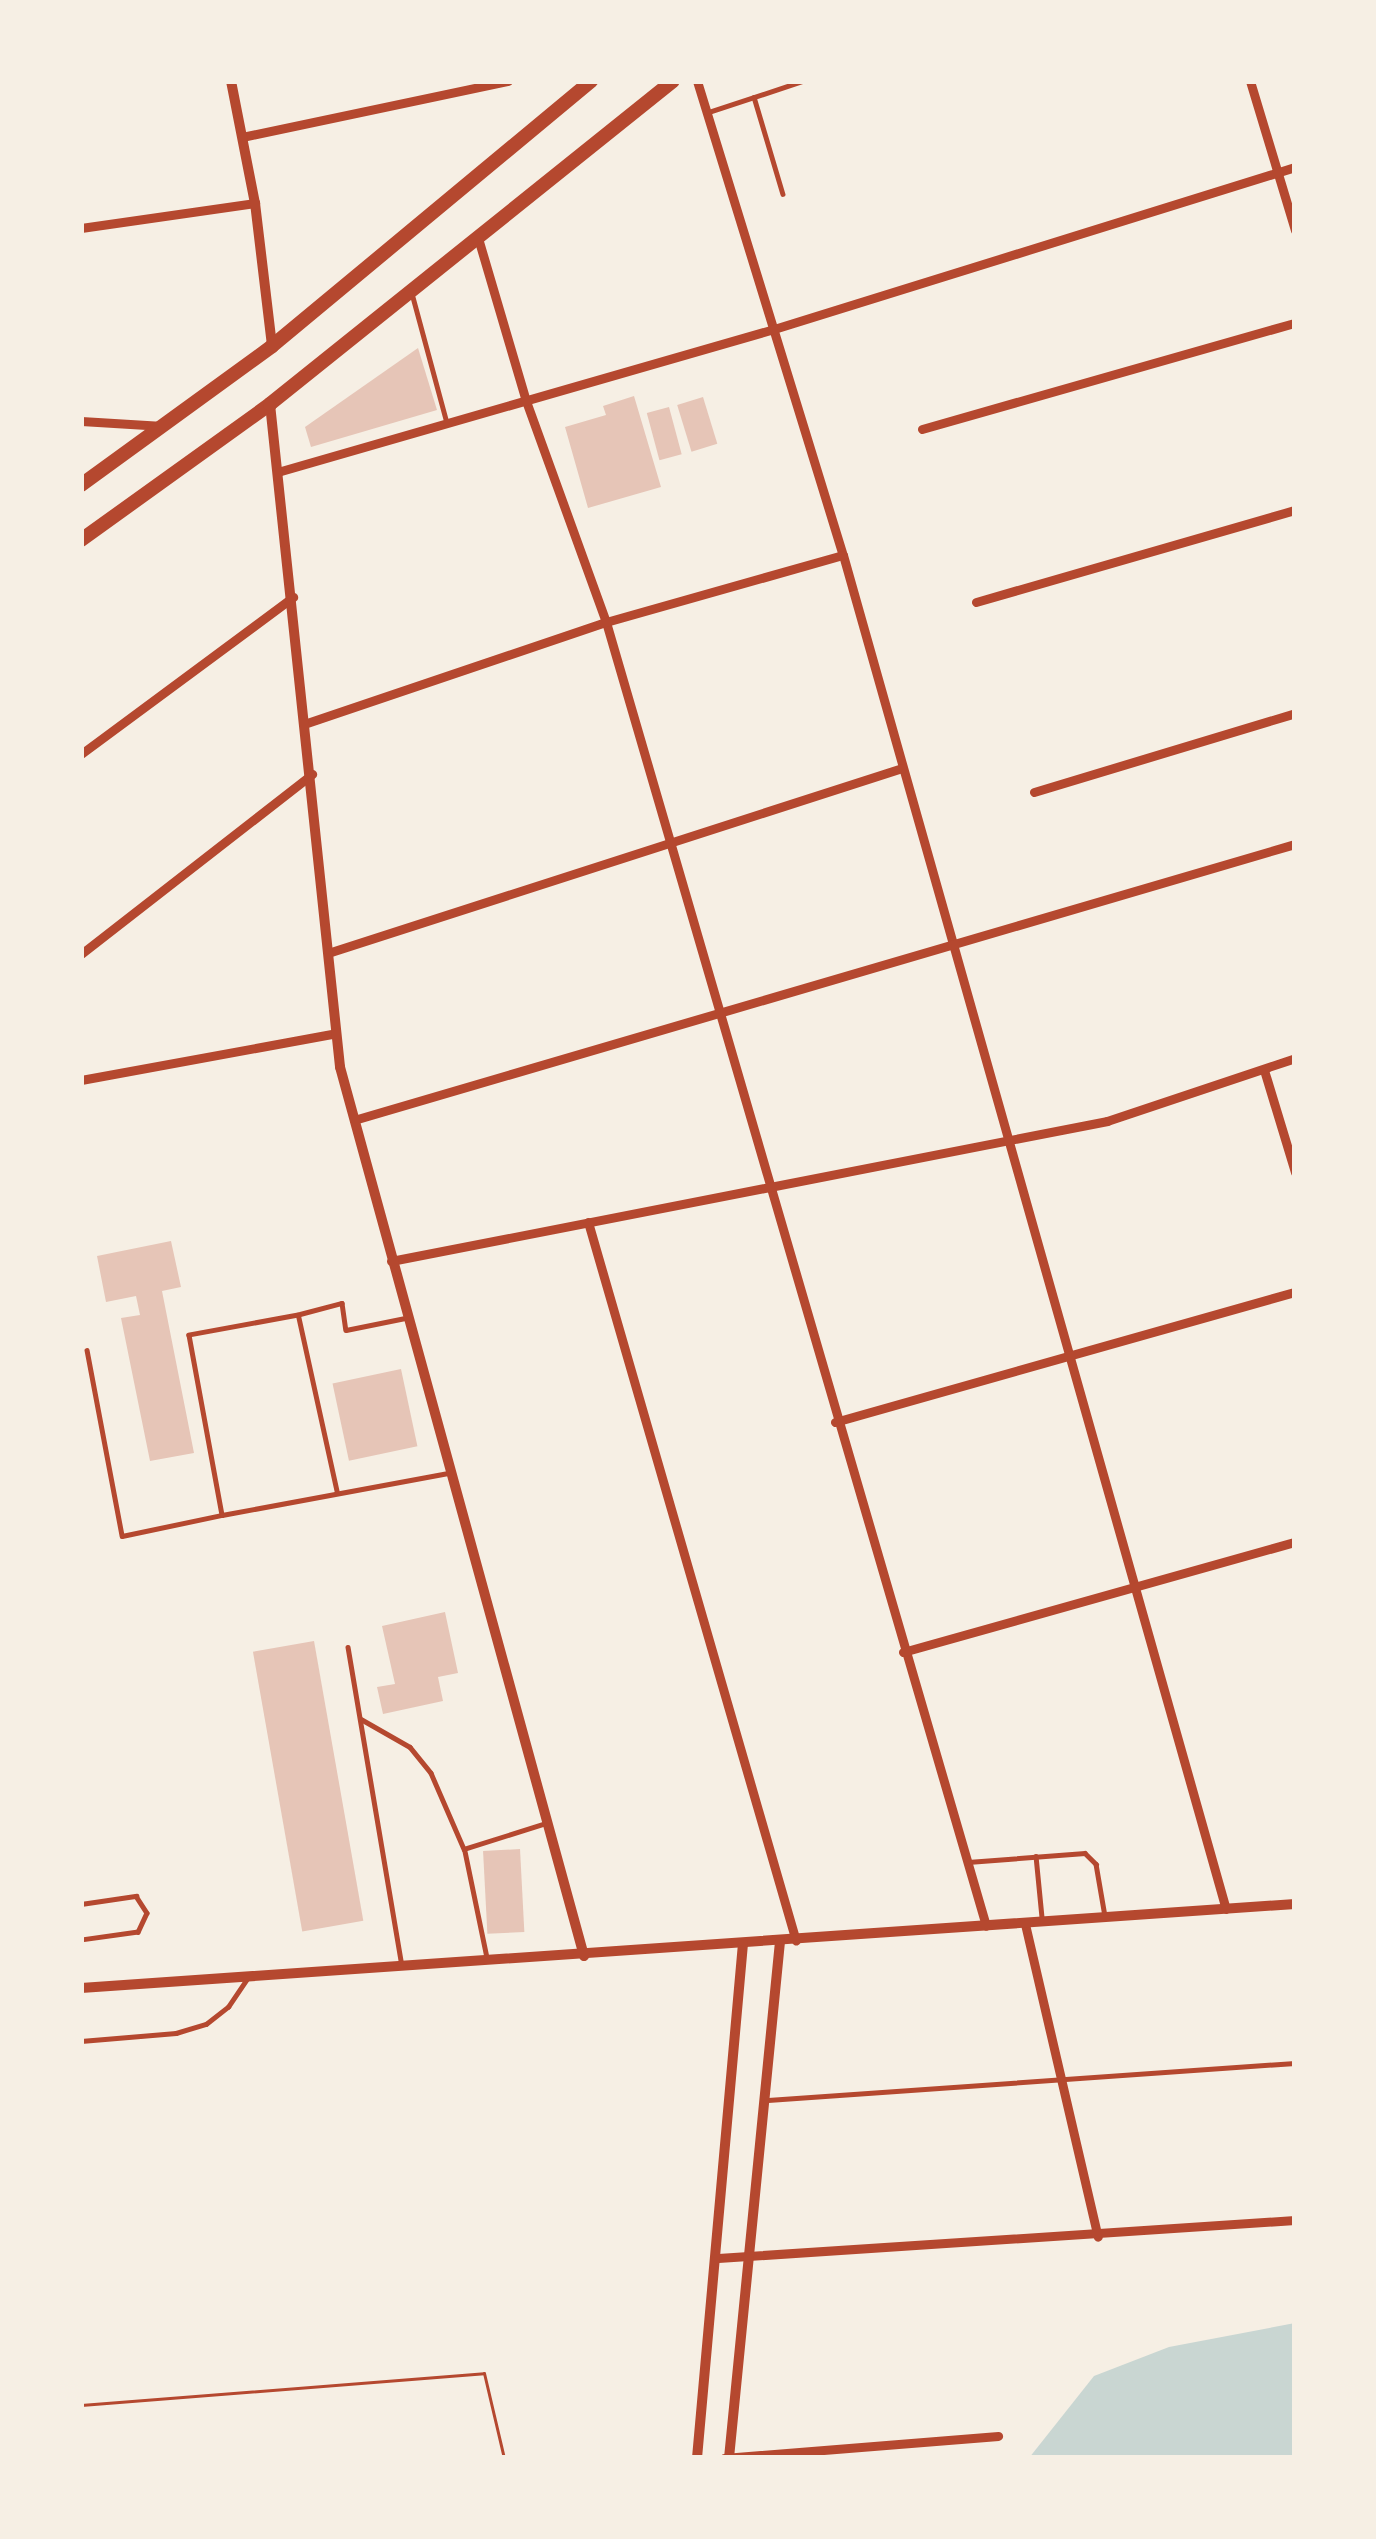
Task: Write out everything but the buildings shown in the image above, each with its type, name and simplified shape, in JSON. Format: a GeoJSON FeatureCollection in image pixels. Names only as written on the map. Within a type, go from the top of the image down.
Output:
{"type":"FeatureCollection","features":[{"type":"Feature","properties":{"kind":"highway"},"geometry":{"type":"LineString","coordinates":[[81,485],[272,346],[591,81]]}},
{"type":"Feature","properties":{"kind":"highway"},"geometry":{"type":"LineString","coordinates":[[81,540],[270,404],[673,81]]}},
{"type":"Feature","properties":{"kind":"street"},"geometry":{"type":"LineString","coordinates":[[231,81],[255,203],[272,346]]}},
{"type":"Feature","properties":{"kind":"street"},"geometry":{"type":"LineString","coordinates":[[242,136],[508,81]]}},
{"type":"Feature","properties":{"kind":"street"},"geometry":{"type":"LineString","coordinates":[[698,81],[843,555],[1226,1909]]}},
{"type":"Feature","properties":{"kind":"street"},"geometry":{"type":"LineString","coordinates":[[1250,81],[1295,230]]}},
{"type":"Feature","properties":{"kind":"street"},"geometry":{"type":"LineString","coordinates":[[281,471],[774,328],[1295,167]]}},
{"type":"Feature","properties":{"kind":"street"},"geometry":{"type":"LineString","coordinates":[[81,229],[255,203]]}},
{"type":"Feature","properties":{"kind":"street"},"geometry":{"type":"LineString","coordinates":[[478,238],[526,401],[606,622],[835,1421],[986,1926]]}},
{"type":"Feature","properties":{"kind":"street"},"geometry":{"type":"LineString","coordinates":[[922,429],[1295,323]]}},
{"type":"Feature","properties":{"kind":"street"},"geometry":{"type":"LineString","coordinates":[[270,404],[281,471],[336,1033],[405,1318],[584,1956]]}},
{"type":"Feature","properties":{"kind":"street"},"geometry":{"type":"LineString","coordinates":[[81,422],[163,426]]}},
{"type":"Feature","properties":{"kind":"street"},"geometry":{"type":"LineString","coordinates":[[976,602],[1295,510]]}},
{"type":"Feature","properties":{"kind":"street"},"geometry":{"type":"LineString","coordinates":[[307,723],[606,622],[843,555]]}},
{"type":"Feature","properties":{"kind":"street"},"geometry":{"type":"LineString","coordinates":[[81,754],[293,598]]}},
{"type":"Feature","properties":{"kind":"street"},"geometry":{"type":"LineString","coordinates":[[1034,792],[1295,713]]}},
{"type":"Feature","properties":{"kind":"street"},"geometry":{"type":"LineString","coordinates":[[331,952],[902,768]]}},
{"type":"Feature","properties":{"kind":"street"},"geometry":{"type":"LineString","coordinates":[[81,954],[312,774]]}},
{"type":"Feature","properties":{"kind":"street"},"geometry":{"type":"LineString","coordinates":[[354,1120],[1295,844]]}},
{"type":"Feature","properties":{"kind":"street"},"geometry":{"type":"LineString","coordinates":[[81,1080],[336,1033]]}},
{"type":"Feature","properties":{"kind":"street"},"geometry":{"type":"LineString","coordinates":[[391,1261],[1107,1121],[1295,1058]]}},
{"type":"Feature","properties":{"kind":"street"},"geometry":{"type":"LineString","coordinates":[[1264,1070],[1295,1172]]}},
{"type":"Feature","properties":{"kind":"street"},"geometry":{"type":"LineString","coordinates":[[588,1222],[796,1941]]}},
{"type":"Feature","properties":{"kind":"street"},"geometry":{"type":"LineString","coordinates":[[835,1421],[1295,1292]]}},
{"type":"Feature","properties":{"kind":"street"},"geometry":{"type":"LineString","coordinates":[[903,1652],[1295,1542]]}},
{"type":"Feature","properties":{"kind":"street"},"geometry":{"type":"LineString","coordinates":[[81,1988],[1295,1904]]}},
{"type":"Feature","properties":{"kind":"street"},"geometry":{"type":"LineString","coordinates":[[1025,1924],[1098,2236]]}},
{"type":"Feature","properties":{"kind":"street"},"geometry":{"type":"LineString","coordinates":[[780,1942],[727,2458],[998,2436]]}},
{"type":"Feature","properties":{"kind":"street"},"geometry":{"type":"LineString","coordinates":[[697,2458],[742,1944]]}},
{"type":"Feature","properties":{"kind":"street"},"geometry":{"type":"LineString","coordinates":[[718,2258],[1295,2220]]}},
{"type":"Feature","properties":{"kind":"lane"},"geometry":{"type":"LineString","coordinates":[[709,112],[803,81]]}},
{"type":"Feature","properties":{"kind":"lane"},"geometry":{"type":"LineString","coordinates":[[754,97],[783,194]]}},
{"type":"Feature","properties":{"kind":"lane"},"geometry":{"type":"LineString","coordinates":[[411,293],[447,425]]}},
{"type":"Feature","properties":{"kind":"lane"},"geometry":{"type":"LineString","coordinates":[[222,1515],[189,1335],[342,1303],[346,1330],[405,1318]]}},
{"type":"Feature","properties":{"kind":"lane"},"geometry":{"type":"LineString","coordinates":[[298,1315],[337,1493]]}},
{"type":"Feature","properties":{"kind":"lane"},"geometry":{"type":"LineString","coordinates":[[86,1350],[122,1536],[449,1473]]}},
{"type":"Feature","properties":{"kind":"lane"},"geometry":{"type":"LineString","coordinates":[[347,1647],[402,1967]]}},
{"type":"Feature","properties":{"kind":"lane"},"geometry":{"type":"LineString","coordinates":[[362,1719],[410,1747],[431,1773],[464,1849],[488,1961]]}},
{"type":"Feature","properties":{"kind":"lane"},"geometry":{"type":"LineString","coordinates":[[464,1849],[546,1823]]}},
{"type":"Feature","properties":{"kind":"lane"},"geometry":{"type":"LineString","coordinates":[[968,1862],[1085,1853],[1096,1864],[1105,1918]]}},
{"type":"Feature","properties":{"kind":"lane"},"geometry":{"type":"LineString","coordinates":[[1036,1856],[1043,1922]]}},
{"type":"Feature","properties":{"kind":"lane"},"geometry":{"type":"LineString","coordinates":[[81,1904],[136,1896],[147,1913],[137,1932],[81,1940]]}},
{"type":"Feature","properties":{"kind":"lane"},"geometry":{"type":"LineString","coordinates":[[81,2041],[176,2033],[206,2024],[228,2007],[248,1977]]}},
{"type":"Feature","properties":{"kind":"lane"},"geometry":{"type":"LineString","coordinates":[[767,2100],[1295,2063]]}},
{"type":"Feature","properties":{"kind":"path"},"geometry":{"type":"LineString","coordinates":[[81,2405],[484,2373],[504,2458]]}},
{"type":"Feature","properties":{"kind":"shaded area"},"geometry":{"type":"Polygon","coordinates":[[[1295,2323],[1295,2458],[1029,2458],[1094,2376],[1169,2347],[1295,2323]]]}}]}
